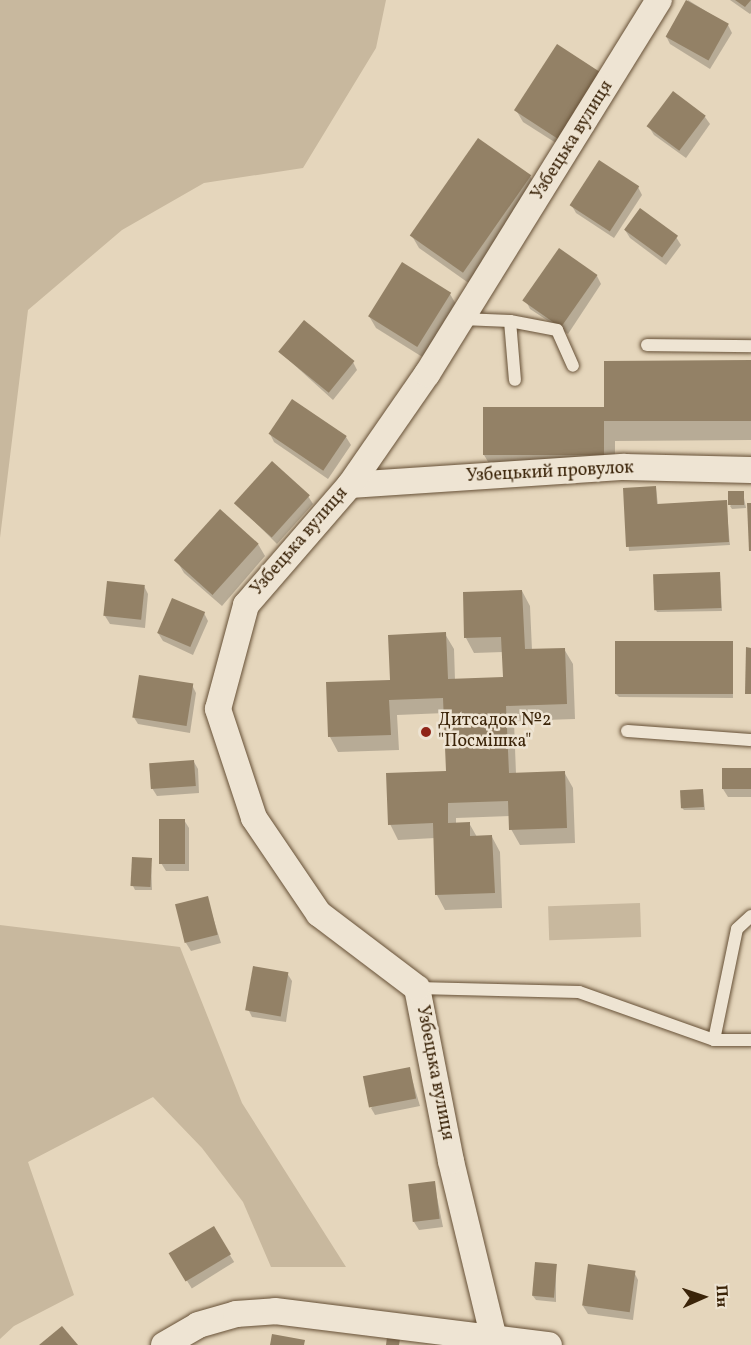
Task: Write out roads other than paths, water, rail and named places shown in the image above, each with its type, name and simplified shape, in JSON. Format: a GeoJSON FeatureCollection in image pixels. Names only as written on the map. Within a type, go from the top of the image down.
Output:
{"type":"FeatureCollection","features":[{"type":"Feature","properties":{"kind":"street","name":"Узбецька вулиця"},"geometry":{"type":"LineString","coordinates":[[494,1339],[451,1161],[417,988],[319,914],[254,818],[218,709],[246,605],[350,485],[462,319],[659,0]]}},
{"type":"Feature","properties":{"kind":"street","name":"Узбецький провулок"},"geometry":{"type":"LineString","coordinates":[[350,485],[624,467],[751,470]]}},
{"type":"Feature","properties":{"kind":"street"},"geometry":{"type":"LineString","coordinates":[[164,1345],[198,1325],[236,1314],[275,1311],[549,1345]]}},
{"type":"Feature","properties":{"kind":"lane"},"geometry":{"type":"LineString","coordinates":[[462,319],[510,321],[557,330],[573,366]]}},
{"type":"Feature","properties":{"kind":"lane"},"geometry":{"type":"LineString","coordinates":[[510,321],[515,380]]}},
{"type":"Feature","properties":{"kind":"lane"},"geometry":{"type":"LineString","coordinates":[[647,345],[751,346]]}},
{"type":"Feature","properties":{"kind":"lane"},"geometry":{"type":"LineString","coordinates":[[627,731],[751,740]]}},
{"type":"Feature","properties":{"kind":"lane"},"geometry":{"type":"LineString","coordinates":[[714,1040],[737,929],[751,916]]}},
{"type":"Feature","properties":{"kind":"lane"},"geometry":{"type":"LineString","coordinates":[[417,988],[579,992],[714,1040],[751,1040]]}},
{"type":"Feature","properties":{"kind":"place","name":"Дитсадок №2 \"Посмішка\""},"geometry":{"type":"Point","coordinates":[426,732]}}]}
